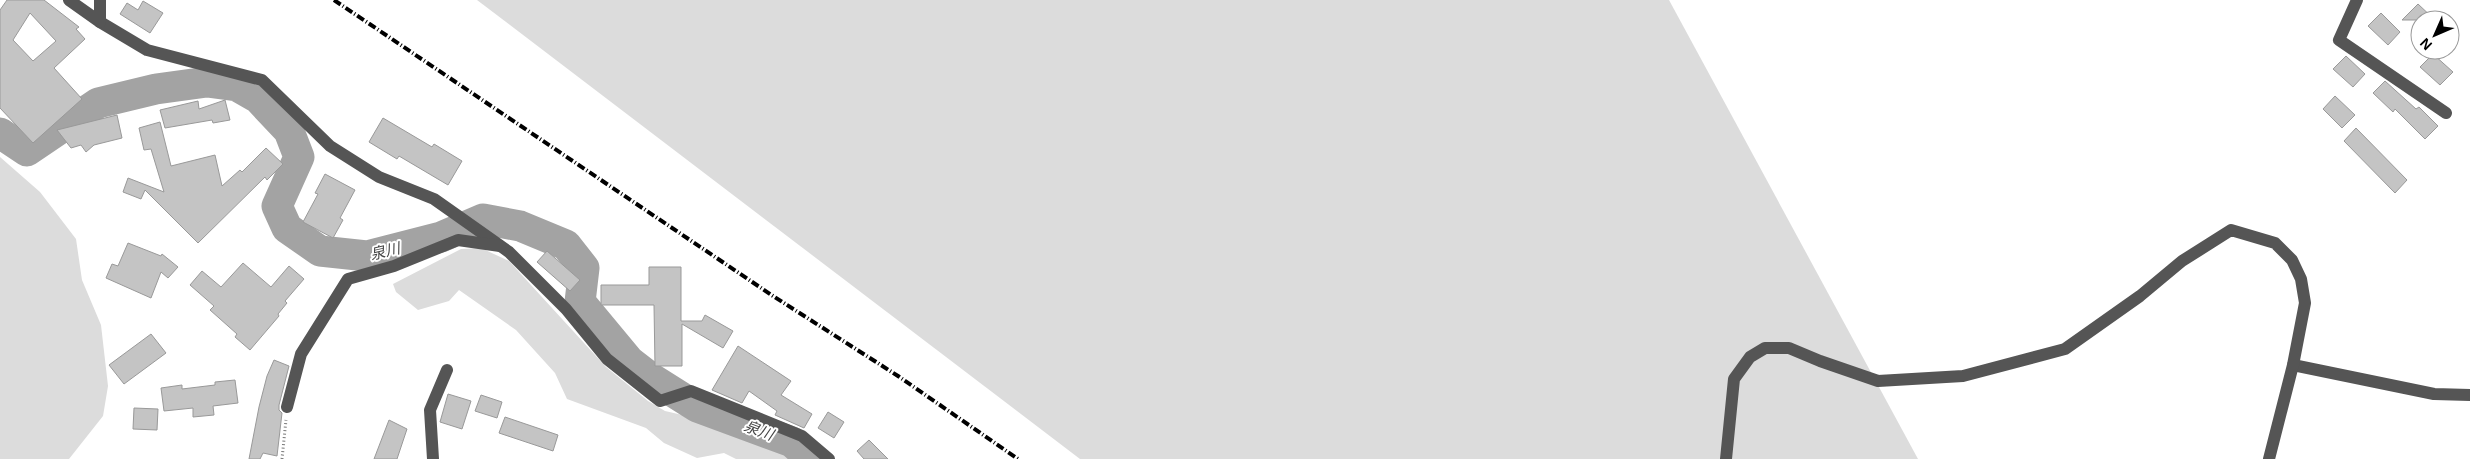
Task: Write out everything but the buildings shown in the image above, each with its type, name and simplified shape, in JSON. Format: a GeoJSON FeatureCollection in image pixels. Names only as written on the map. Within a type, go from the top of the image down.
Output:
{"type":"FeatureCollection","features":[{"type":"Feature","properties":{"kind":"street"},"geometry":{"type":"LineString","coordinates":[[69,0],[100,22],[147,50],[262,80],[330,146],[379,177],[434,199],[501,246],[566,310],[607,359],[660,401],[692,391],[802,436],[828,459]]}},
{"type":"Feature","properties":{"kind":"street"},"geometry":{"type":"LineString","coordinates":[[100,0],[100,22]]}},
{"type":"Feature","properties":{"kind":"street"},"geometry":{"type":"LineString","coordinates":[[2358,0],[2339,40],[2446,113]]}},
{"type":"Feature","properties":{"kind":"street"},"geometry":{"type":"LineString","coordinates":[[1726,459],[1734,379],[1750,356],[1765,348],[1789,348],[1878,381],[1963,376],[2065,349],[2140,296],[2182,261],[2231,230],[2275,243],[2292,260],[2301,279],[2305,303],[2293,365],[2269,459]]}},
{"type":"Feature","properties":{"kind":"street"},"geometry":{"type":"LineString","coordinates":[[287,407],[301,354],[348,279],[394,266],[458,240],[501,246]]}},
{"type":"Feature","properties":{"kind":"street"},"geometry":{"type":"LineString","coordinates":[[2293,365],[2434,394],[2470,395]]}},
{"type":"Feature","properties":{"kind":"street"},"geometry":{"type":"LineString","coordinates":[[434,459],[430,410],[447,370]]}},
{"type":"Feature","properties":{"kind":"path"},"geometry":{"type":"LineString","coordinates":[[282,459],[287,407]]}},
{"type":"Feature","properties":{"kind":"shaded area"},"geometry":{"type":"Polygon","coordinates":[[[477,0],[1669,0],[1918,459],[1080,459],[477,0]]]}},
{"type":"Feature","properties":{"kind":"shaded area"},"geometry":{"type":"Polygon","coordinates":[[[0,157],[40,192],[76,239],[82,280],[101,325],[108,386],[103,416],[69,459],[0,459],[0,157]]]}},
{"type":"Feature","properties":{"kind":"shaded area"},"geometry":{"type":"Polygon","coordinates":[[[481,248],[509,261],[606,367],[648,401],[665,411],[730,426],[788,447],[801,459],[736,459],[724,453],[697,458],[664,443],[646,428],[567,399],[555,373],[516,330],[459,290],[449,301],[418,310],[396,292],[393,284],[461,249],[481,248]]]}},
{"type":"Feature","properties":{"kind":"waterway","name":"泉川"},"geometry":{"type":"LineString","coordinates":[[0,133],[27,151],[98,103],[156,89],[207,82],[237,86],[258,98],[289,131],[299,157],[277,206],[287,228],[320,251],[367,256],[441,237],[483,219],[520,226],[566,245],[584,268],[580,302],[629,361],[651,378],[697,407],[792,442],[811,459]]}},
{"type":"Feature","properties":{"kind":"railway"},"geometry":{"type":"LineString","coordinates":[[334,0],[773,296],[898,376],[1018,459]]}}]}
